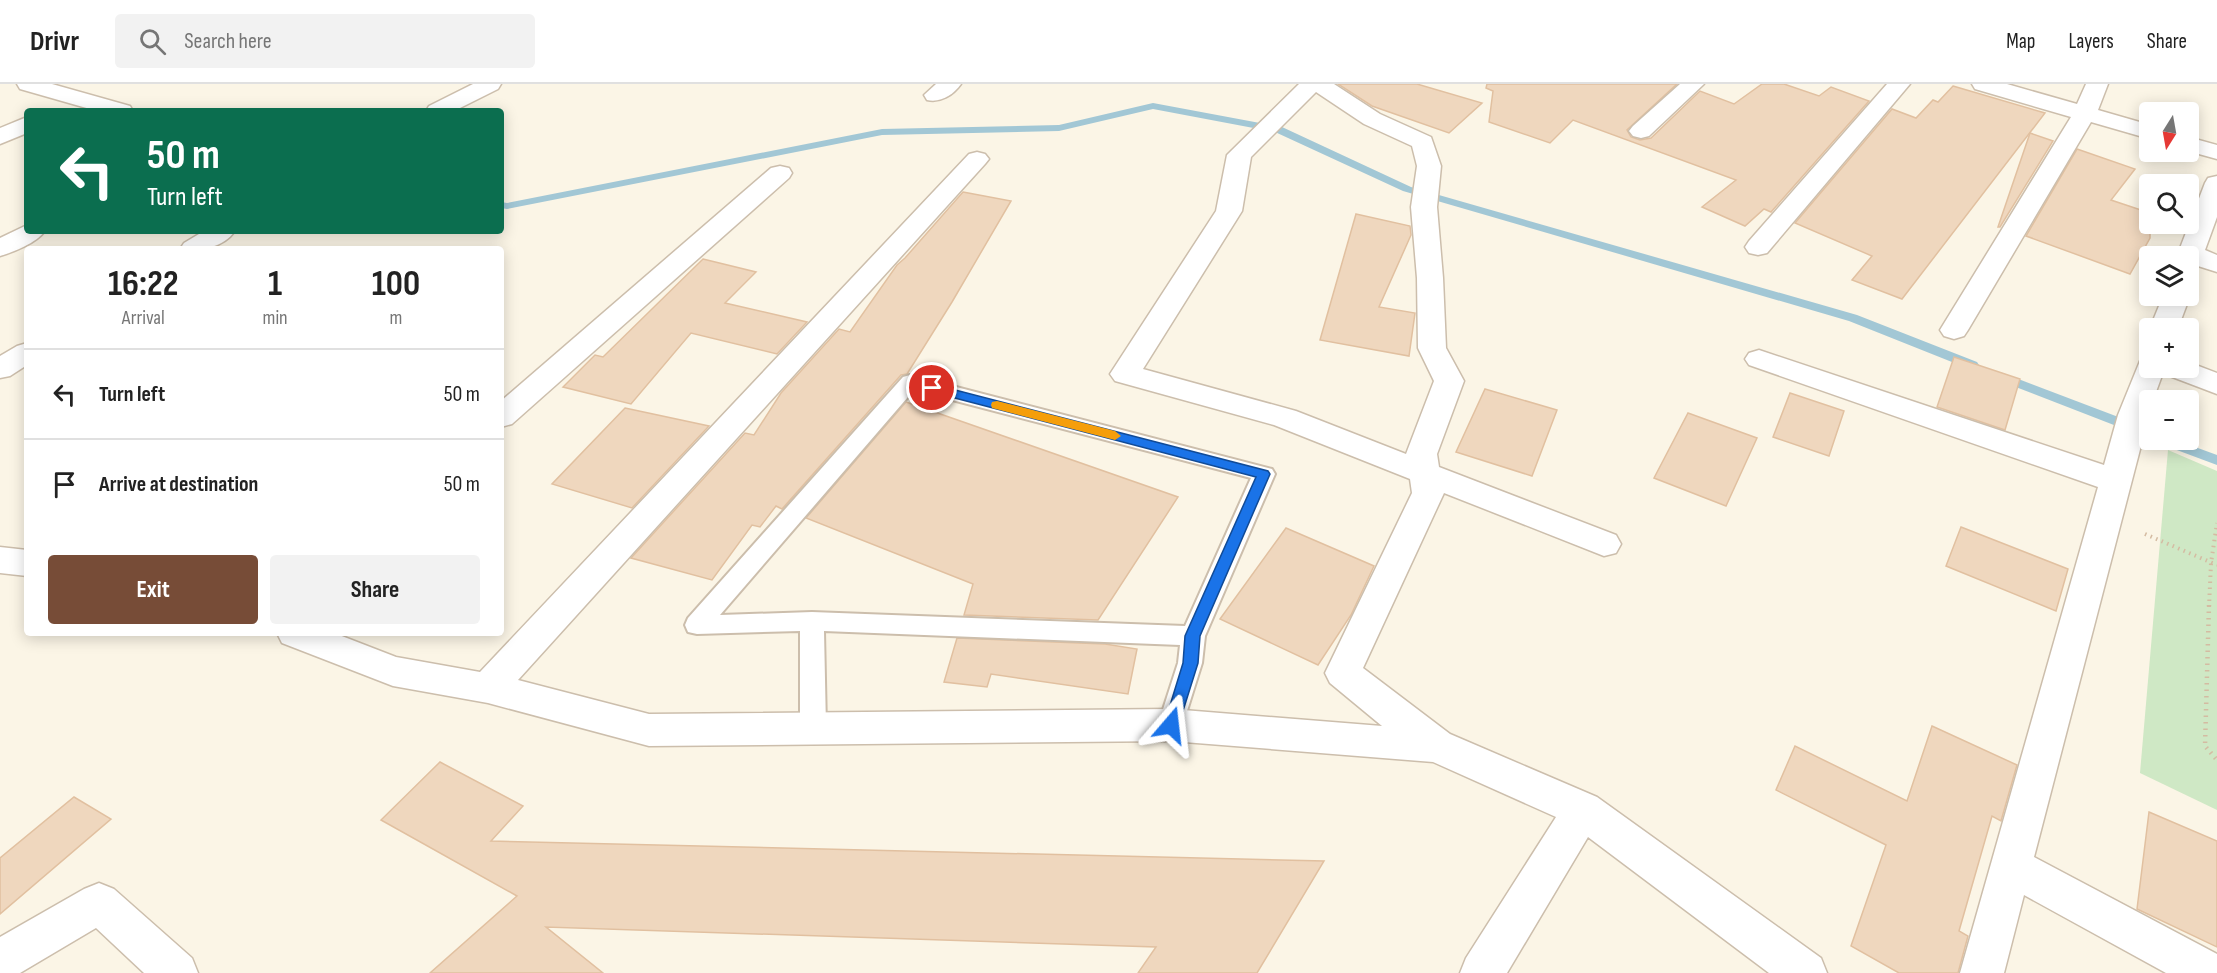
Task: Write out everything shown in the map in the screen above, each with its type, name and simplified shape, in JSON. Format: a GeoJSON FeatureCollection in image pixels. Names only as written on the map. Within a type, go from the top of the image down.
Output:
{"type":"FeatureCollection","features":[{"type":"Feature","properties":{"kind":"street"},"geometry":{"type":"LineString","coordinates":[[28,84],[112,108]]}},
{"type":"Feature","properties":{"kind":"street"},"geometry":{"type":"LineString","coordinates":[[443,108],[490,84]]}},
{"type":"Feature","properties":{"kind":"street"},"geometry":{"type":"LineString","coordinates":[[1312,84],[1239,155],[1229,211],[1125,374],[1285,418],[1604,544]]}},
{"type":"Feature","properties":{"kind":"street"},"geometry":{"type":"LineString","coordinates":[[1319,84],[1372,119],[1423,142],[1429,166],[1425,195],[1432,348],[1449,381],[1421,454],[1428,493],[1343,673],[1436,746],[1583,810],[1805,973]]}},
{"type":"Feature","properties":{"kind":"street"},"geometry":{"type":"LineString","coordinates":[[1641,131],[1693,84]]}},
{"type":"Feature","properties":{"kind":"street"},"geometry":{"type":"LineString","coordinates":[[1758,247],[1899,84]]}},
{"type":"Feature","properties":{"kind":"street"},"geometry":{"type":"LineString","coordinates":[[1983,84],[2139,129]]}},
{"type":"Feature","properties":{"kind":"street"},"geometry":{"type":"LineString","coordinates":[[1954,330],[2085,113],[2097,84]]}},
{"type":"Feature","properties":{"kind":"street"},"geometry":{"type":"LineString","coordinates":[[57,108],[77,98]]}},
{"type":"Feature","properties":{"kind":"street"},"geometry":{"type":"LineString","coordinates":[[0,137],[24,125]]}},
{"type":"Feature","properties":{"kind":"street"},"geometry":{"type":"LineString","coordinates":[[2199,147],[2217,152]]}},
{"type":"Feature","properties":{"kind":"street"},"geometry":{"type":"LineString","coordinates":[[488,688],[977,159]]}},
{"type":"Feature","properties":{"kind":"street"},"geometry":{"type":"LineString","coordinates":[[504,414],[780,173]]}},
{"type":"Feature","properties":{"kind":"street"},"geometry":{"type":"LineString","coordinates":[[2194,246],[2217,183]]}},
{"type":"Feature","properties":{"kind":"street"},"geometry":{"type":"LineString","coordinates":[[0,248],[26,234]]}},
{"type":"Feature","properties":{"kind":"street"},"geometry":{"type":"LineString","coordinates":[[198,246],[217,234]]}},
{"type":"Feature","properties":{"kind":"street"},"geometry":{"type":"LineString","coordinates":[[2199,260],[2217,264]]}},
{"type":"Feature","properties":{"kind":"street"},"geometry":{"type":"LineString","coordinates":[[0,369],[24,354]]}},
{"type":"Feature","properties":{"kind":"street"},"geometry":{"type":"LineString","coordinates":[[1759,359],[2115,481]]}},
{"type":"Feature","properties":{"kind":"street"},"geometry":{"type":"LineString","coordinates":[[2199,377],[2217,384]]}},
{"type":"Feature","properties":{"kind":"street"},"geometry":{"type":"LineString","coordinates":[[1982,973],[2115,481],[2147,378]]}},
{"type":"Feature","properties":{"kind":"street"},"geometry":{"type":"LineString","coordinates":[[0,560],[24,563]]}},
{"type":"Feature","properties":{"kind":"street"},"geometry":{"type":"LineString","coordinates":[[303,636],[393,671],[488,688],[649,730],[1171,725],[1436,746]]}},
{"type":"Feature","properties":{"kind":"street"},"geometry":{"type":"LineString","coordinates":[[1482,973],[1583,810]]}},
{"type":"Feature","properties":{"kind":"street"},"geometry":{"type":"LineString","coordinates":[[2011,866],[2209,973]]}},
{"type":"Feature","properties":{"kind":"street"},"geometry":{"type":"LineString","coordinates":[[0,961],[99,903],[176,973]]}},
{"type":"Feature","properties":{"kind":"lane"},"geometry":{"type":"LineString","coordinates":[[1171,725],[1190,663],[1193,636],[1264,474],[910,382],[697,625],[812,621],[1193,636]]}},
{"type":"Feature","properties":{"kind":"lane"},"geometry":{"type":"LineString","coordinates":[[812,621],[813,728]]}},
{"type":"Feature","properties":{"kind":"path"},"geometry":{"type":"LineString","coordinates":[[2105,518],[2217,565]]}},
{"type":"Feature","properties":{"kind":"path"},"geometry":{"type":"LineString","coordinates":[[2217,523],[2211,562],[2205,746],[2217,760]]}},
{"type":"Feature","properties":{"kind":"green space"},"geometry":{"type":"Polygon","coordinates":[[[2168,450],[2217,471],[2217,810],[2140,773],[2168,450]]]}},
{"type":"Feature","properties":{"kind":"building"},"geometry":{"type":"Polygon","coordinates":[[[1338,84],[1417,84],[1482,103],[1449,133],[1372,106],[1338,84]]]}},
{"type":"Feature","properties":{"kind":"building"},"geometry":{"type":"Polygon","coordinates":[[[1487,84],[1677,84],[1627,130],[1631,137],[1640,140],[1651,138],[1700,91],[1734,104],[1762,84],[1784,84],[1819,96],[1831,87],[1869,101],[1771,212],[1764,209],[1745,226],[1702,207],[1736,180],[1573,120],[1550,143],[1489,122],[1493,91],[1486,88],[1487,84]]]}},
{"type":"Feature","properties":{"kind":"building"},"geometry":{"type":"Polygon","coordinates":[[[1953,86],[2045,113],[1902,299],[1852,280],[1872,256],[1795,223],[1892,109],[1916,118],[1933,100],[1938,102],[1953,86]]]}},
{"type":"Feature","properties":{"kind":"building"},"geometry":{"type":"Polygon","coordinates":[[[2030,133],[2053,141],[1998,227],[2030,133]]]}},
{"type":"Feature","properties":{"kind":"building"},"geometry":{"type":"Polygon","coordinates":[[[2077,149],[2135,169],[2111,200],[2139,209],[2139,234],[2150,234],[2146,246],[2139,246],[2139,258],[2130,274],[2026,236],[2077,149]]]}},
{"type":"Feature","properties":{"kind":"building"},"geometry":{"type":"Polygon","coordinates":[[[963,192],[1011,201],[907,374],[901,375],[782,509],[776,506],[760,527],[752,525],[712,580],[631,558],[745,433],[754,435],[781,393],[839,329],[850,332],[897,265],[963,192]]]}},
{"type":"Feature","properties":{"kind":"building"},"geometry":{"type":"Polygon","coordinates":[[[1356,214],[1410,226],[1411,235],[1379,307],[1415,313],[1409,356],[1320,340],[1356,214]]]}},
{"type":"Feature","properties":{"kind":"building"},"geometry":{"type":"Polygon","coordinates":[[[703,259],[756,272],[725,303],[807,322],[777,354],[691,333],[631,404],[563,387],[595,355],[603,357],[703,259]]]}},
{"type":"Feature","properties":{"kind":"building"},"geometry":{"type":"Polygon","coordinates":[[[1954,357],[2020,379],[2005,430],[1937,407],[1954,357]]]}},
{"type":"Feature","properties":{"kind":"building"},"geometry":{"type":"Polygon","coordinates":[[[1485,389],[1557,410],[1532,476],[1456,452],[1485,389]]]}},
{"type":"Feature","properties":{"kind":"building"},"geometry":{"type":"Polygon","coordinates":[[[1790,393],[1844,411],[1829,456],[1773,437],[1790,393]]]}},
{"type":"Feature","properties":{"kind":"building"},"geometry":{"type":"Polygon","coordinates":[[[906,402],[1178,497],[1098,620],[964,615],[973,584],[806,518],[906,402]]]}},
{"type":"Feature","properties":{"kind":"building"},"geometry":{"type":"Polygon","coordinates":[[[625,408],[709,426],[632,508],[552,484],[625,408]]]}},
{"type":"Feature","properties":{"kind":"building"},"geometry":{"type":"Polygon","coordinates":[[[1688,413],[1757,438],[1726,506],[1654,478],[1688,413]]]}},
{"type":"Feature","properties":{"kind":"building"},"geometry":{"type":"Polygon","coordinates":[[[1961,527],[2068,569],[2056,611],[1946,566],[1961,527]]]}},
{"type":"Feature","properties":{"kind":"building"},"geometry":{"type":"Polygon","coordinates":[[[1286,528],[1374,566],[1351,615],[1318,665],[1220,619],[1286,528]]]}},
{"type":"Feature","properties":{"kind":"building"},"geometry":{"type":"Polygon","coordinates":[[[957,638],[1105,644],[1137,649],[1128,694],[991,674],[987,687],[944,682],[957,638]]]}},
{"type":"Feature","properties":{"kind":"building"},"geometry":{"type":"Polygon","coordinates":[[[1932,726],[2017,765],[2001,821],[1992,816],[1959,931],[1968,936],[1958,973],[1899,973],[1851,946],[1886,845],[1776,790],[1795,746],[1907,801],[1932,726]]]}},
{"type":"Feature","properties":{"kind":"building"},"geometry":{"type":"Polygon","coordinates":[[[440,762],[523,806],[491,841],[1324,861],[1257,973],[1138,973],[1156,947],[546,927],[603,973],[430,973],[517,896],[381,820],[440,762]]]}},
{"type":"Feature","properties":{"kind":"building"},"geometry":{"type":"Polygon","coordinates":[[[74,797],[111,819],[0,914],[0,858],[74,797]]]}},
{"type":"Feature","properties":{"kind":"building"},"geometry":{"type":"Polygon","coordinates":[[[2149,812],[2217,841],[2217,947],[2137,909],[2149,812]]]}},
{"type":"Feature","properties":{"kind":"waterway"},"geometry":{"type":"LineString","coordinates":[[504,206],[882,132],[1059,128],[1153,106],[1278,129],[1407,189],[1853,318],[1972,365]]}},
{"type":"Feature","properties":{"kind":"waterway"},"geometry":{"type":"LineString","coordinates":[[2000,376],[2139,430]]}},
{"type":"Feature","properties":{"kind":"waterway"},"geometry":{"type":"LineString","coordinates":[[2190,450],[2217,460]]}},
{"type":"Feature","properties":{"kind":"slow traffic"},"geometry":{"type":"LineString","coordinates":[[997,405],[1115,436]]}},
{"type":"Feature","properties":{"kind":"route"},"geometry":{"type":"LineString","coordinates":[[932,388],[1264,474],[1193,636],[1190,663],[1171,725]]}}]}
